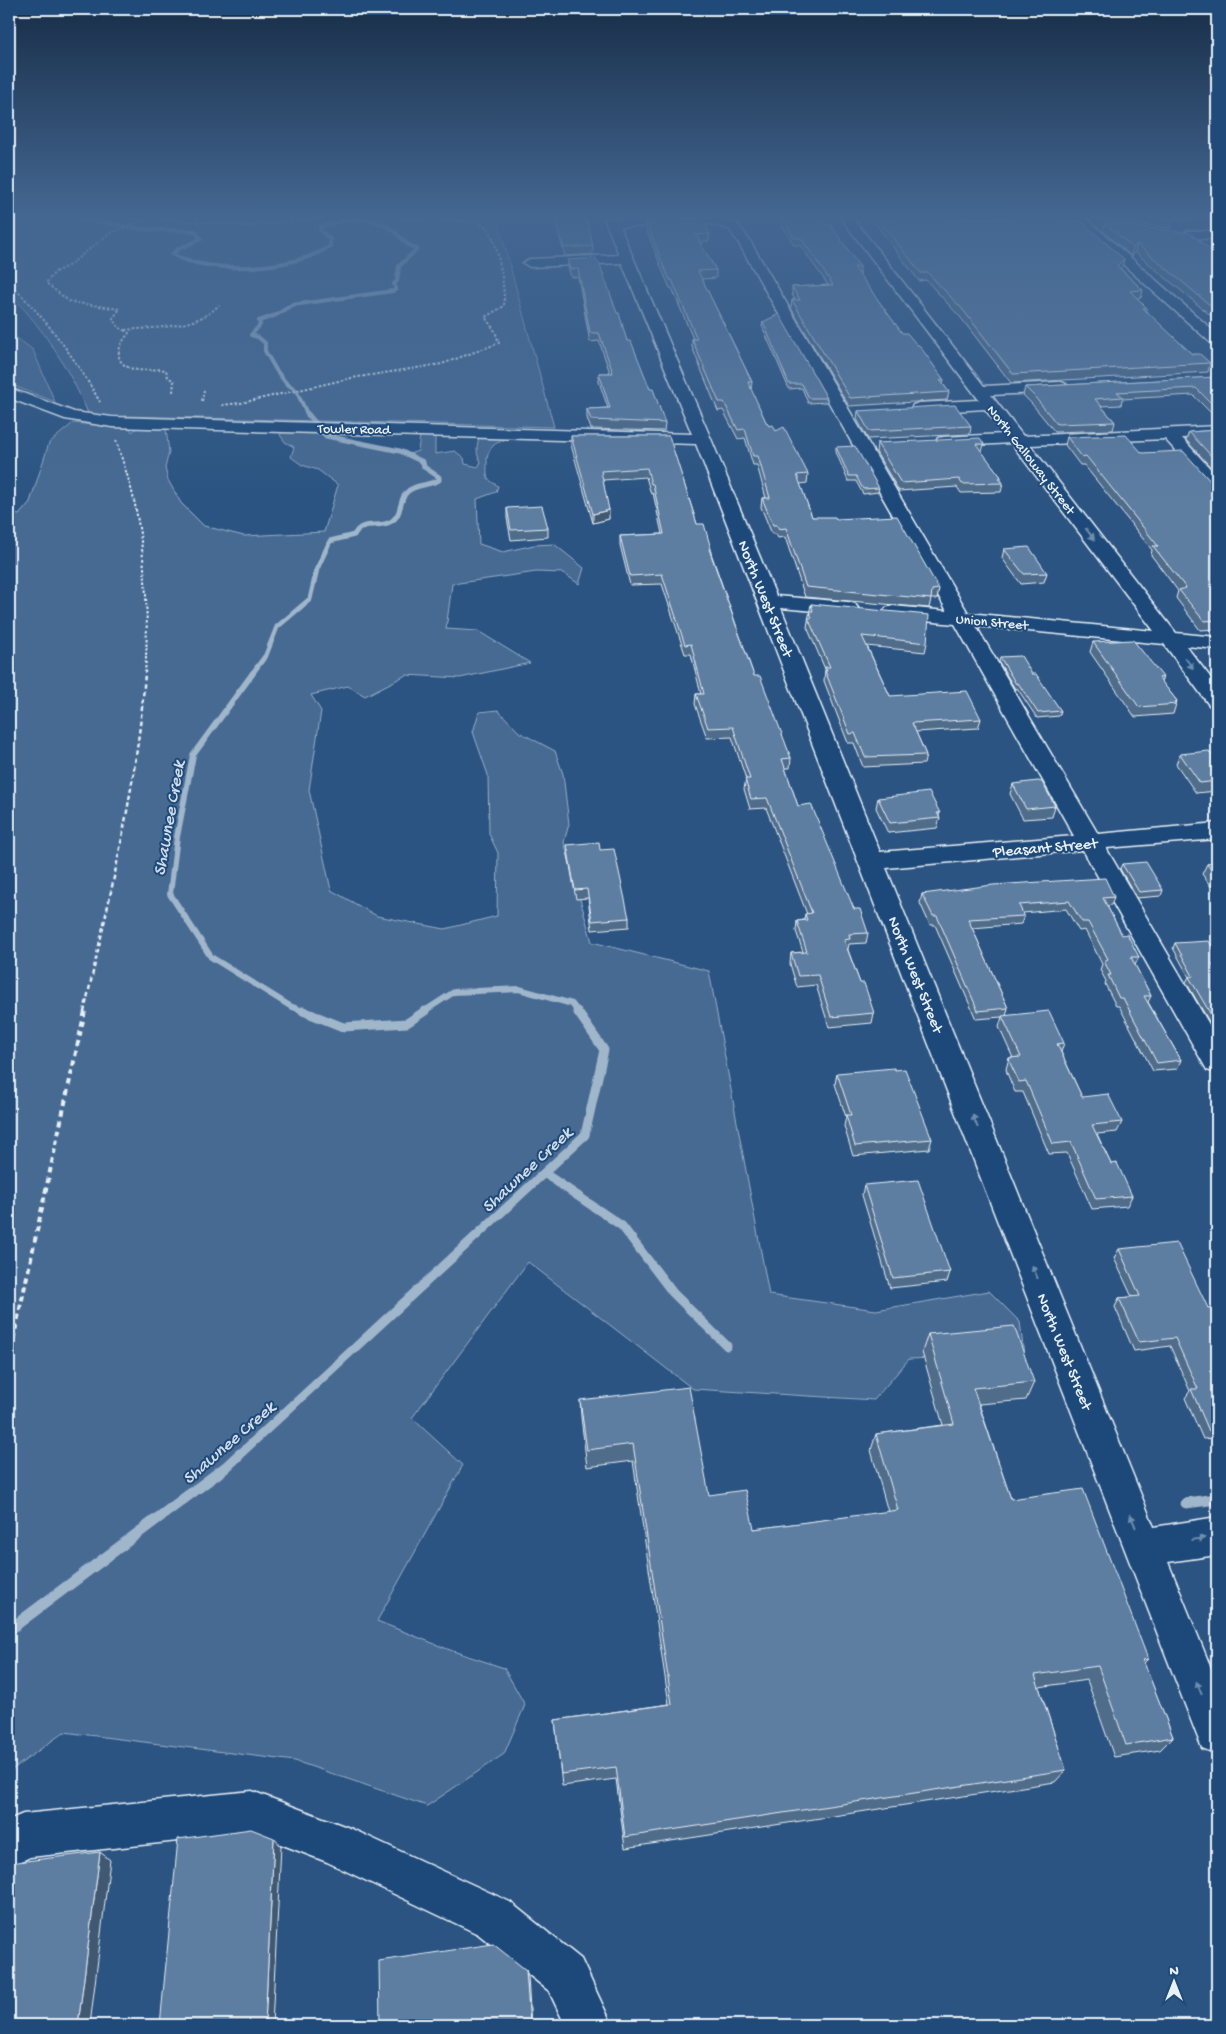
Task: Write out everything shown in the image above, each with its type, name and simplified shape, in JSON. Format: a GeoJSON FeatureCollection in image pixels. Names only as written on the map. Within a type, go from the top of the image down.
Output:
{"type":"FeatureCollection","features":[{"type":"Feature","properties":{"kind":"main road","name":"North West Street"},"geometry":{"type":"LineString","coordinates":[[650,313],[768,600],[1217,1733]]}},
{"type":"Feature","properties":{"kind":"main road"},"geometry":{"type":"LineString","coordinates":[[786,313],[845,413],[873,446],[962,618],[1217,1062]]}},
{"type":"Feature","properties":{"kind":"main road","name":"North Galloway Street"},"geometry":{"type":"LineString","coordinates":[[920,313],[1217,700]]}},
{"type":"Feature","properties":{"kind":"main road"},"geometry":{"type":"LineString","coordinates":[[1191,313],[1210,328],[1217,341]]}},
{"type":"Feature","properties":{"kind":"main road"},"geometry":{"type":"LineString","coordinates":[[903,409],[1079,386]]}},
{"type":"Feature","properties":{"kind":"main road","name":"Towler Road"},"geometry":{"type":"LineString","coordinates":[[9,393],[64,414],[108,421],[703,439]]}},
{"type":"Feature","properties":{"kind":"main road"},"geometry":{"type":"LineString","coordinates":[[845,413],[864,412]]}},
{"type":"Feature","properties":{"kind":"main road"},"geometry":{"type":"LineString","coordinates":[[930,442],[1217,431]]}},
{"type":"Feature","properties":{"kind":"main road"},"geometry":{"type":"LineString","coordinates":[[1168,433],[1217,486]]}},
{"type":"Feature","properties":{"kind":"main road","name":"Union Street"},"geometry":{"type":"LineString","coordinates":[[768,600],[1217,643]]}},
{"type":"Feature","properties":{"kind":"main road","name":"Pleasant Street"},"geometry":{"type":"LineString","coordinates":[[872,861],[1217,831]]}},
{"type":"Feature","properties":{"kind":"main road"},"geometry":{"type":"LineString","coordinates":[[1143,1547],[1217,1536]]}},
{"type":"Feature","properties":{"kind":"main road"},"geometry":{"type":"LineString","coordinates":[[9,1845],[24,1836],[252,1812],[337,1844],[494,1918],[565,1976],[589,2025]]}},
{"type":"Feature","properties":{"kind":"path"},"geometry":{"type":"LineString","coordinates":[[9,1360],[126,826],[141,726],[147,641],[144,568],[139,526],[131,487],[108,421],[86,377],[65,345],[39,313]]}},
{"type":"Feature","properties":{"kind":"path"},"geometry":{"type":"LineString","coordinates":[[117,313],[113,318],[114,322],[122,331],[129,334],[121,341],[118,347],[120,358],[130,367],[138,370],[165,370],[168,377],[174,381],[173,392]]}},
{"type":"Feature","properties":{"kind":"path"},"geometry":{"type":"LineString","coordinates":[[122,331],[202,318],[213,313]]}},
{"type":"Feature","properties":{"kind":"path"},"geometry":{"type":"LineString","coordinates":[[220,405],[240,404],[365,375],[442,364],[500,343],[495,331],[485,317],[492,313]]}},
{"type":"Feature","properties":{"kind":"path"},"geometry":{"type":"LineString","coordinates":[[202,401],[204,390]]}},
{"type":"Feature","properties":{"kind":"shaded area"},"geometry":{"type":"Polygon","coordinates":[[[27,313],[523,313],[554,427],[125,416],[132,432],[137,428],[166,429],[169,452],[165,468],[168,480],[181,503],[204,526],[244,536],[324,532],[338,485],[318,470],[302,465],[291,457],[294,447],[285,442],[280,435],[283,431],[322,432],[326,436],[335,439],[409,454],[418,451],[420,435],[435,435],[435,454],[455,451],[464,458],[465,464],[478,467],[481,462],[477,453],[479,437],[507,437],[490,449],[488,456],[488,477],[498,486],[496,492],[477,499],[479,544],[503,552],[534,545],[554,544],[584,568],[579,584],[563,573],[536,572],[452,584],[446,629],[478,631],[530,663],[460,678],[406,675],[365,696],[348,686],[311,695],[321,711],[309,790],[331,890],[377,916],[445,929],[497,916],[498,853],[489,834],[488,775],[473,732],[479,712],[498,710],[519,732],[555,751],[563,774],[569,824],[564,842],[592,942],[709,971],[769,1295],[876,1310],[989,1291],[1020,1322],[1024,1355],[909,1359],[874,1400],[693,1389],[528,1262],[412,1418],[463,1465],[377,1621],[450,1650],[504,1668],[525,1705],[504,1754],[427,1806],[295,1761],[64,1732],[9,1772],[9,513],[19,515],[30,502],[49,443],[73,423],[93,425],[68,372],[27,313]]]}},
{"type":"Feature","properties":{"kind":"shaded area"},"geometry":{"type":"Polygon","coordinates":[[[9,332],[33,350],[55,402],[9,384],[9,332]]]}},
{"type":"Feature","properties":{"kind":"building"},"geometry":{"type":"Polygon","coordinates":[[[586,313],[619,313],[627,341],[631,341],[650,389],[653,389],[665,423],[591,420],[587,409],[610,408],[599,373],[613,373],[599,333],[590,333],[586,313]]]}},
{"type":"Feature","properties":{"kind":"building"},"geometry":{"type":"Polygon","coordinates":[[[686,313],[718,313],[752,382],[748,382],[766,422],[769,426],[773,425],[776,431],[784,427],[808,474],[797,475],[812,517],[835,517],[836,519],[897,516],[939,589],[932,590],[931,599],[806,587],[786,528],[779,529],[777,525],[773,525],[762,498],[770,498],[758,456],[753,456],[745,429],[738,430],[724,402],[719,402],[692,339],[697,339],[686,313]]]}},
{"type":"Feature","properties":{"kind":"building"},"geometry":{"type":"Polygon","coordinates":[[[800,313],[887,313],[902,333],[907,333],[919,345],[944,380],[940,380],[949,392],[850,398],[800,313]]]}},
{"type":"Feature","properties":{"kind":"building"},"geometry":{"type":"Polygon","coordinates":[[[965,313],[1148,313],[1192,354],[1200,354],[1210,363],[1013,374],[965,313]]]}},
{"type":"Feature","properties":{"kind":"building"},"geometry":{"type":"Polygon","coordinates":[[[779,314],[827,398],[809,398],[802,384],[789,384],[763,322],[779,314]]]}},
{"type":"Feature","properties":{"kind":"building"},"geometry":{"type":"Polygon","coordinates":[[[1217,377],[1217,409],[1196,388],[1117,392],[1123,397],[1095,399],[1115,422],[1057,424],[1025,387],[1217,377]]]}},
{"type":"Feature","properties":{"kind":"building"},"geometry":{"type":"Polygon","coordinates":[[[955,405],[971,426],[869,431],[858,411],[955,405]]]}},
{"type":"Feature","properties":{"kind":"building"},"geometry":{"type":"Polygon","coordinates":[[[1217,430],[1217,462],[1189,432],[1217,430]]]}},
{"type":"Feature","properties":{"kind":"building"},"geometry":{"type":"Polygon","coordinates":[[[1126,435],[1142,453],[1183,451],[1212,483],[1217,484],[1217,620],[1204,621],[1179,590],[1186,588],[1153,546],[1158,546],[1086,456],[1082,457],[1067,437],[1126,435]]]}},
{"type":"Feature","properties":{"kind":"building"},"geometry":{"type":"Polygon","coordinates":[[[571,436],[669,436],[697,524],[704,524],[711,549],[709,549],[754,676],[760,676],[791,758],[782,759],[798,806],[811,804],[854,909],[860,909],[868,933],[849,934],[850,939],[844,940],[860,983],[864,983],[874,1013],[831,1017],[818,975],[798,976],[791,953],[807,952],[797,921],[807,920],[805,914],[812,913],[767,798],[751,799],[745,779],[750,779],[733,727],[708,728],[696,694],[704,694],[691,644],[685,645],[662,574],[630,576],[620,536],[664,534],[653,484],[651,484],[647,468],[601,471],[609,510],[593,514],[571,436]]]}},
{"type":"Feature","properties":{"kind":"building"},"geometry":{"type":"Polygon","coordinates":[[[980,438],[984,444],[976,444],[1001,477],[999,478],[1003,483],[962,484],[959,479],[901,483],[877,443],[980,438]]]}},
{"type":"Feature","properties":{"kind":"building"},"geometry":{"type":"Polygon","coordinates":[[[855,446],[879,488],[863,489],[856,476],[849,476],[836,447],[855,446]]]}},
{"type":"Feature","properties":{"kind":"building"},"geometry":{"type":"Polygon","coordinates":[[[542,506],[548,528],[511,530],[507,508],[542,506]]]}},
{"type":"Feature","properties":{"kind":"building"},"geometry":{"type":"Polygon","coordinates":[[[1029,547],[1047,573],[1024,574],[1004,549],[1029,547]]]}},
{"type":"Feature","properties":{"kind":"building"},"geometry":{"type":"Polygon","coordinates":[[[811,604],[929,615],[927,643],[862,636],[890,696],[967,691],[981,719],[912,723],[926,755],[865,757],[855,733],[850,734],[825,671],[827,671],[825,667],[830,667],[808,618],[812,618],[809,611],[813,611],[811,604]]]}},
{"type":"Feature","properties":{"kind":"building"},"geometry":{"type":"Polygon","coordinates":[[[1133,640],[1163,677],[1159,678],[1177,701],[1175,702],[1177,704],[1139,707],[1093,642],[1133,640]]]}},
{"type":"Feature","properties":{"kind":"building"},"geometry":{"type":"Polygon","coordinates":[[[1021,656],[1032,674],[1036,674],[1061,711],[1038,713],[1018,683],[1016,684],[1000,657],[1021,656]]]}},
{"type":"Feature","properties":{"kind":"building"},"geometry":{"type":"Polygon","coordinates":[[[1209,751],[1217,763],[1217,781],[1200,783],[1180,754],[1209,751]]]}},
{"type":"Feature","properties":{"kind":"building"},"geometry":{"type":"Polygon","coordinates":[[[1042,782],[1055,806],[1026,809],[1013,784],[1042,782]]]}},
{"type":"Feature","properties":{"kind":"building"},"geometry":{"type":"Polygon","coordinates":[[[929,792],[940,813],[937,813],[940,818],[890,823],[878,798],[929,792]]]}},
{"type":"Feature","properties":{"kind":"building"},"geometry":{"type":"Polygon","coordinates":[[[599,842],[600,850],[614,849],[629,918],[592,921],[587,889],[575,890],[567,845],[599,842]]]}},
{"type":"Feature","properties":{"kind":"building"},"geometry":{"type":"Polygon","coordinates":[[[1146,862],[1163,890],[1139,892],[1122,864],[1146,862]]]}},
{"type":"Feature","properties":{"kind":"building"},"geometry":{"type":"Polygon","coordinates":[[[1217,862],[1217,879],[1207,864],[1217,862]]]}},
{"type":"Feature","properties":{"kind":"building"},"geometry":{"type":"Polygon","coordinates":[[[1105,878],[1114,897],[1103,898],[1122,935],[1127,934],[1139,957],[1131,957],[1151,996],[1144,996],[1181,1060],[1157,1063],[1123,998],[1119,998],[1108,975],[1111,975],[1104,961],[1108,959],[1088,922],[1082,922],[1069,901],[1019,905],[1024,916],[968,919],[1008,1008],[978,1011],[937,916],[933,916],[922,894],[993,885],[1105,878]]]}},
{"type":"Feature","properties":{"kind":"building"},"geometry":{"type":"Polygon","coordinates":[[[1209,941],[1217,955],[1217,964],[1212,964],[1217,972],[1217,1025],[1189,977],[1193,976],[1175,943],[1209,941]]]}},
{"type":"Feature","properties":{"kind":"building"},"geometry":{"type":"Polygon","coordinates":[[[1049,1011],[1064,1043],[1057,1044],[1082,1097],[1108,1094],[1122,1122],[1092,1125],[1111,1164],[1117,1163],[1132,1196],[1096,1199],[1071,1142],[1053,1144],[1026,1081],[1019,1082],[1010,1063],[1009,1058],[1021,1057],[1002,1016],[1049,1011]]]}},
{"type":"Feature","properties":{"kind":"building"},"geometry":{"type":"Polygon","coordinates":[[[894,1068],[895,1070],[905,1069],[932,1139],[855,1146],[846,1115],[851,1115],[837,1073],[894,1068]]]}},
{"type":"Feature","properties":{"kind":"building"},"geometry":{"type":"Polygon","coordinates":[[[918,1180],[950,1272],[893,1278],[864,1185],[918,1180]]]}},
{"type":"Feature","properties":{"kind":"building"},"geometry":{"type":"Polygon","coordinates":[[[1177,1243],[1208,1308],[1217,1307],[1217,1430],[1209,1431],[1191,1389],[1198,1389],[1175,1338],[1139,1342],[1119,1298],[1140,1296],[1119,1249],[1177,1243]]]}},
{"type":"Feature","properties":{"kind":"building"},"geometry":{"type":"Polygon","coordinates":[[[1014,1326],[1034,1382],[973,1388],[1011,1499],[1083,1489],[1148,1659],[1143,1660],[1173,1737],[1126,1745],[1098,1666],[1035,1675],[1066,1770],[625,1837],[616,1767],[561,1774],[555,1720],[672,1704],[633,1444],[587,1450],[580,1400],[689,1387],[709,1495],[745,1490],[754,1529],[898,1510],[876,1434],[954,1424],[928,1334],[1014,1326]]]}},
{"type":"Feature","properties":{"kind":"building"},"geometry":{"type":"Polygon","coordinates":[[[251,1829],[274,1838],[265,2025],[160,2025],[178,1839],[251,1829]]]}},
{"type":"Feature","properties":{"kind":"building"},"geometry":{"type":"Polygon","coordinates":[[[100,1852],[78,2025],[9,2025],[9,1863],[100,1852]]]}},
{"type":"Feature","properties":{"kind":"building"},"geometry":{"type":"Polygon","coordinates":[[[493,1944],[526,1970],[530,2025],[380,2025],[379,1961],[493,1944]]]}},
{"type":"Feature","properties":{"kind":"waterway","name":"Shawnee Creek"},"geometry":{"type":"LineString","coordinates":[[279,313],[259,321],[260,325],[251,335],[258,337],[265,343],[265,351],[276,370],[286,383],[296,390],[308,416]]}},
{"type":"Feature","properties":{"kind":"waterway","name":"Shawnee Creek"},"geometry":{"type":"LineString","coordinates":[[252,674],[266,655],[277,627],[310,599],[317,569],[330,541],[354,535],[358,530],[367,525],[382,525],[392,521],[409,490],[439,480],[439,477],[424,467],[423,462],[400,451],[326,436],[308,414]]}},
{"type":"Feature","properties":{"kind":"waterway","name":"Shawnee Creek"},"geometry":{"type":"LineString","coordinates":[[253,673],[193,755],[177,837],[170,894],[211,957],[290,1006],[306,1012]]}},
{"type":"Feature","properties":{"kind":"waterway","name":"Shawnee Creek"},"geometry":{"type":"LineString","coordinates":[[423,1012],[454,992],[519,989],[572,1004],[578,1012]]}},
{"type":"Feature","properties":{"kind":"waterway","name":"Shawnee Creek"},"geometry":{"type":"LineString","coordinates":[[303,1011],[343,1027],[407,1023],[425,1011]]}},
{"type":"Feature","properties":{"kind":"waterway","name":"Shawnee Creek"},"geometry":{"type":"LineString","coordinates":[[239,1455],[585,1135],[604,1050],[577,1011]]}},
{"type":"Feature","properties":{"kind":"waterway"},"geometry":{"type":"LineString","coordinates":[[544,1173],[622,1226],[673,1293],[727,1346]]}},
{"type":"Feature","properties":{"kind":"waterway","name":"Shawnee Creek"},"geometry":{"type":"LineString","coordinates":[[9,1630],[226,1467],[240,1454]]}},
{"type":"Feature","properties":{"kind":"waterway"},"geometry":{"type":"LineString","coordinates":[[1186,1503],[1217,1499]]}}]}
